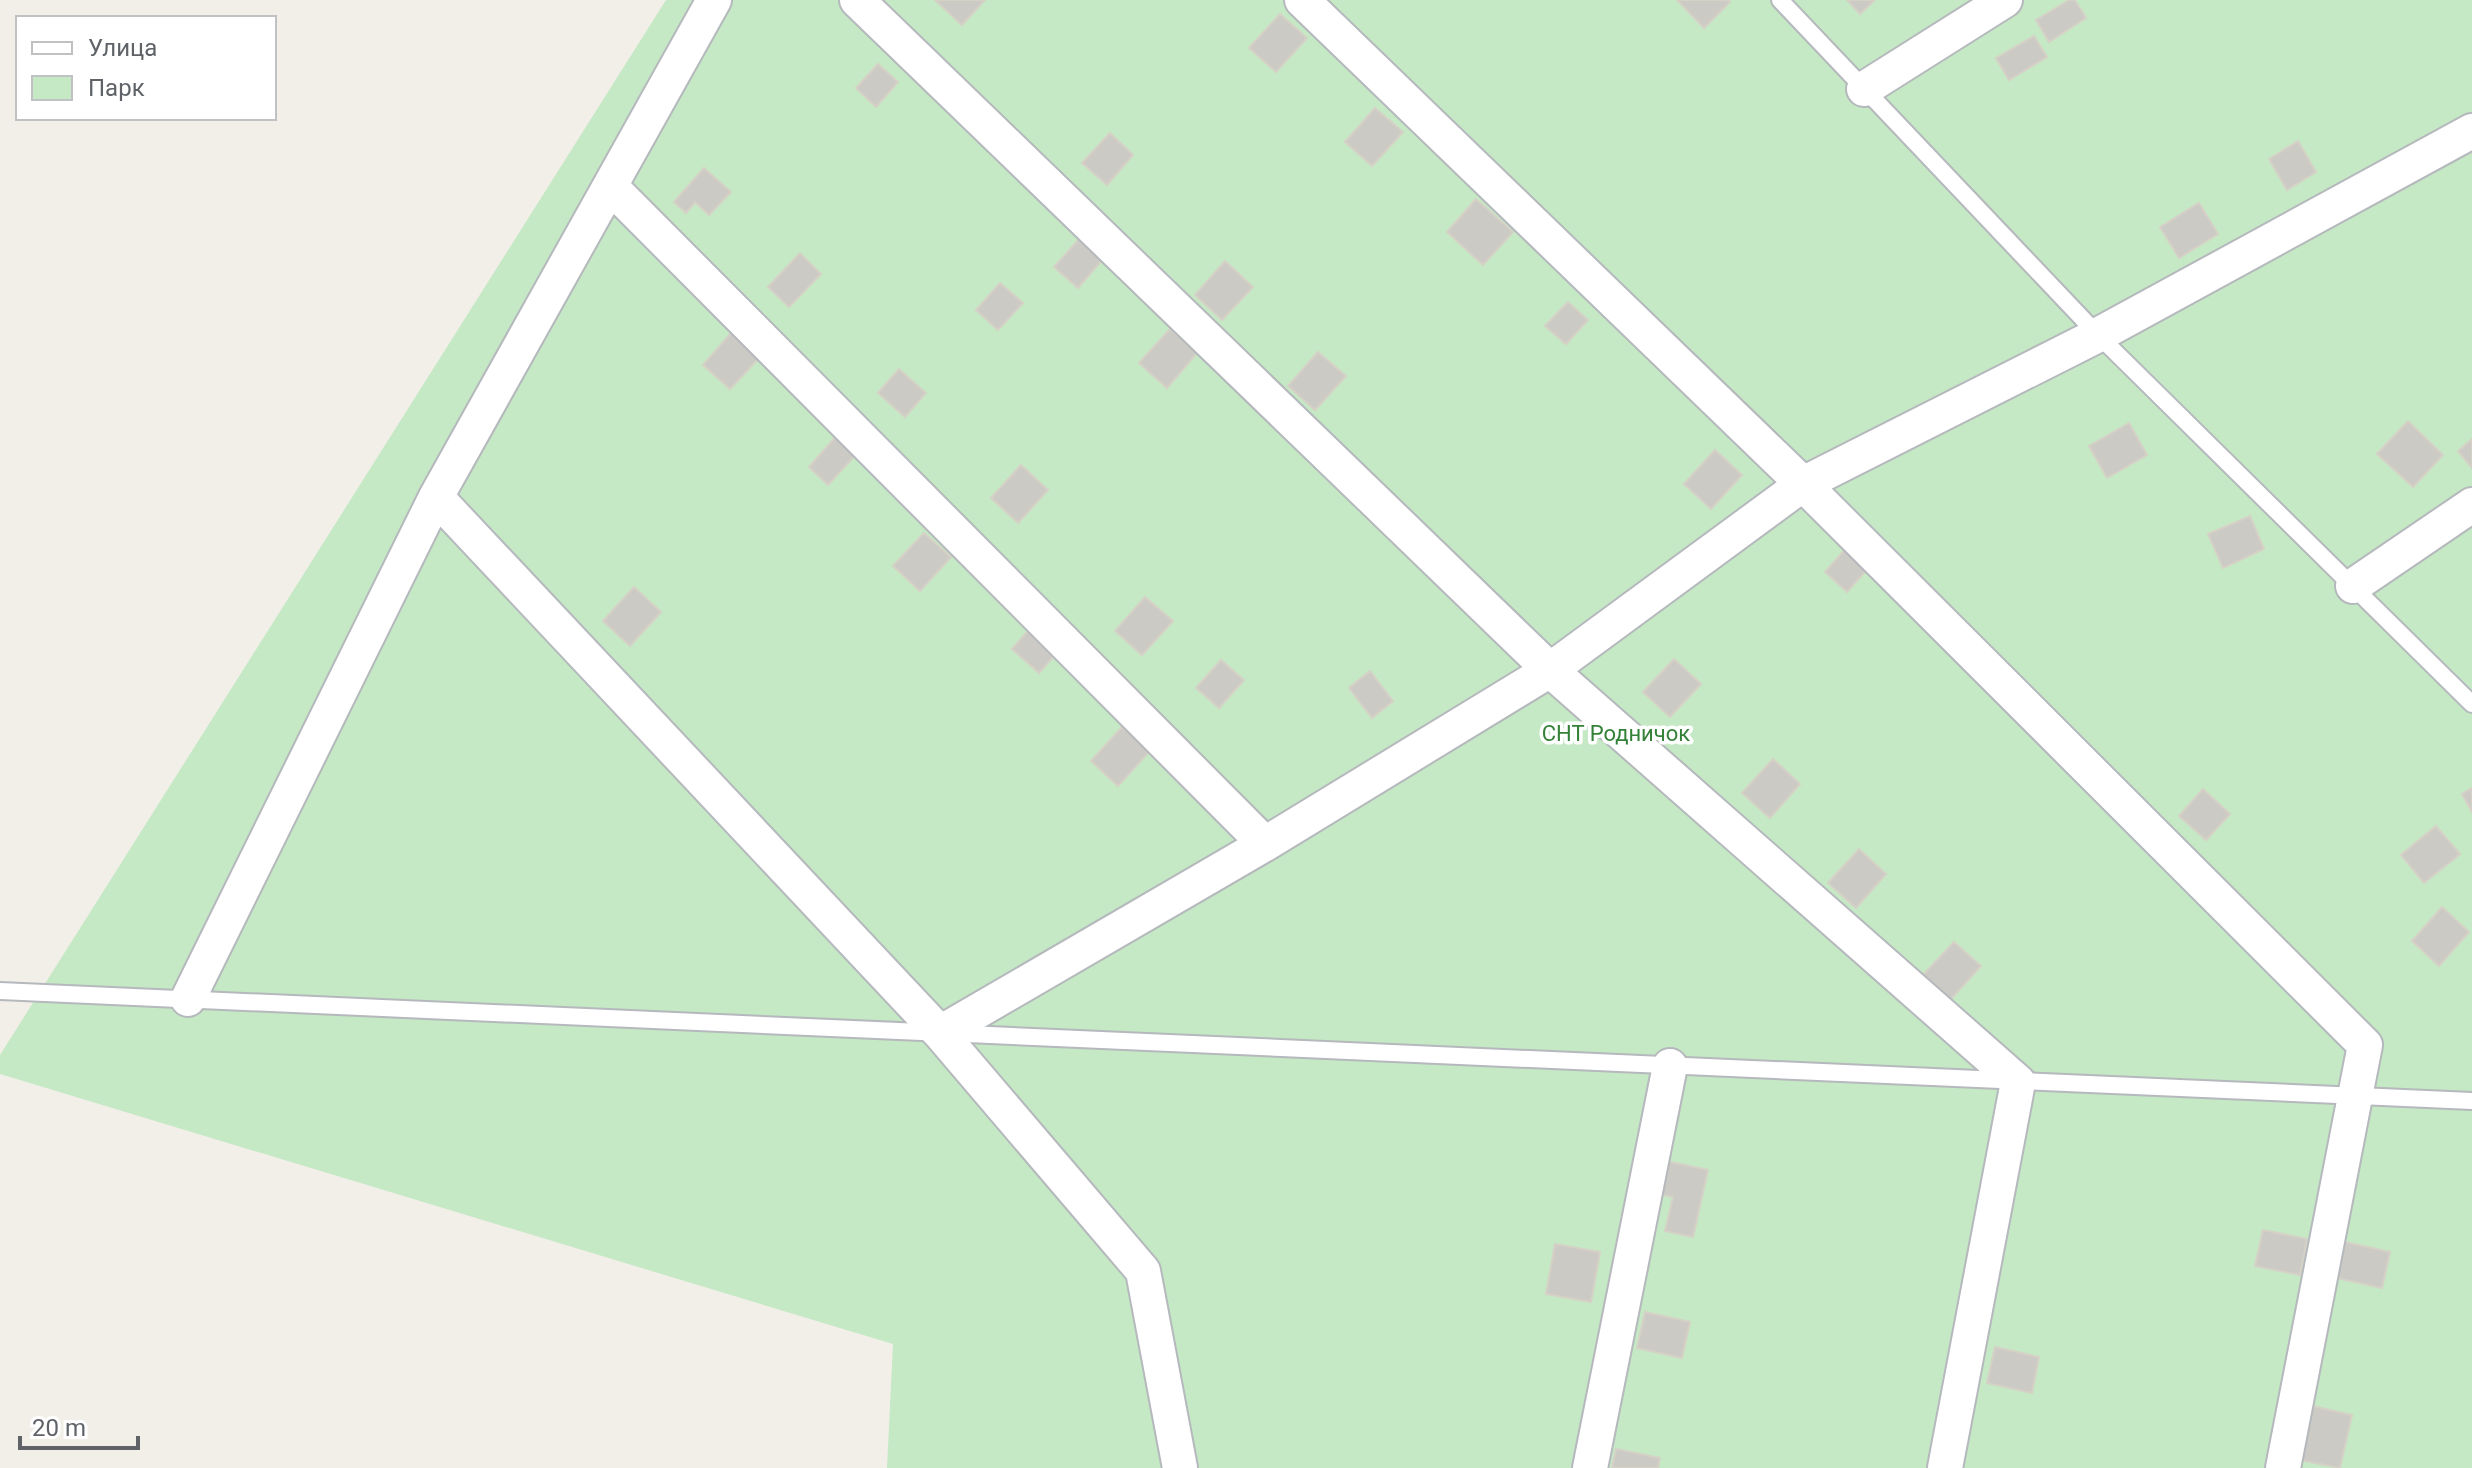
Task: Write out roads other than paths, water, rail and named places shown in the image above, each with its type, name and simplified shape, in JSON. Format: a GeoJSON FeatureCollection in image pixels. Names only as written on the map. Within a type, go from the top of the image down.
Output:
{"type":"FeatureCollection","features":[{"type":"Feature","properties":{"kind":"street"},"geometry":{"type":"LineString","coordinates":[[188,999],[436,497],[714,0]]}},
{"type":"Feature","properties":{"kind":"street"},"geometry":{"type":"LineString","coordinates":[[857,0],[1550,670],[2018,1082],[1945,1468]]}},
{"type":"Feature","properties":{"kind":"street"},"geometry":{"type":"LineString","coordinates":[[1302,0],[1803,484],[2365,1045],[2283,1468]]}},
{"type":"Feature","properties":{"kind":"street"},"geometry":{"type":"LineString","coordinates":[[1864,89],[2005,0]]}},
{"type":"Feature","properties":{"kind":"street"},"geometry":{"type":"LineString","coordinates":[[940,1033],[1265,844],[1550,670],[1803,484],[2098,335],[2472,131]]}},
{"type":"Feature","properties":{"kind":"street"},"geometry":{"type":"LineString","coordinates":[[610,186],[1265,844]]}},
{"type":"Feature","properties":{"kind":"street"},"geometry":{"type":"LineString","coordinates":[[436,497],[940,1033],[1143,1271],[1180,1468]]}},
{"type":"Feature","properties":{"kind":"street"},"geometry":{"type":"LineString","coordinates":[[2353,586],[2472,505]]}},
{"type":"Feature","properties":{"kind":"street"},"geometry":{"type":"LineString","coordinates":[[1590,1468],[1670,1066]]}},
{"type":"Feature","properties":{"kind":"lane"},"geometry":{"type":"LineString","coordinates":[[1780,0],[2098,335],[2472,704]]}},
{"type":"Feature","properties":{"kind":"lane"},"geometry":{"type":"LineString","coordinates":[[0,991],[2472,1101]]}},
{"type":"Feature","properties":{"kind":"park label","name":"СНТ Родничок"},"geometry":{"type":"Point","coordinates":[1616,733]}}]}
